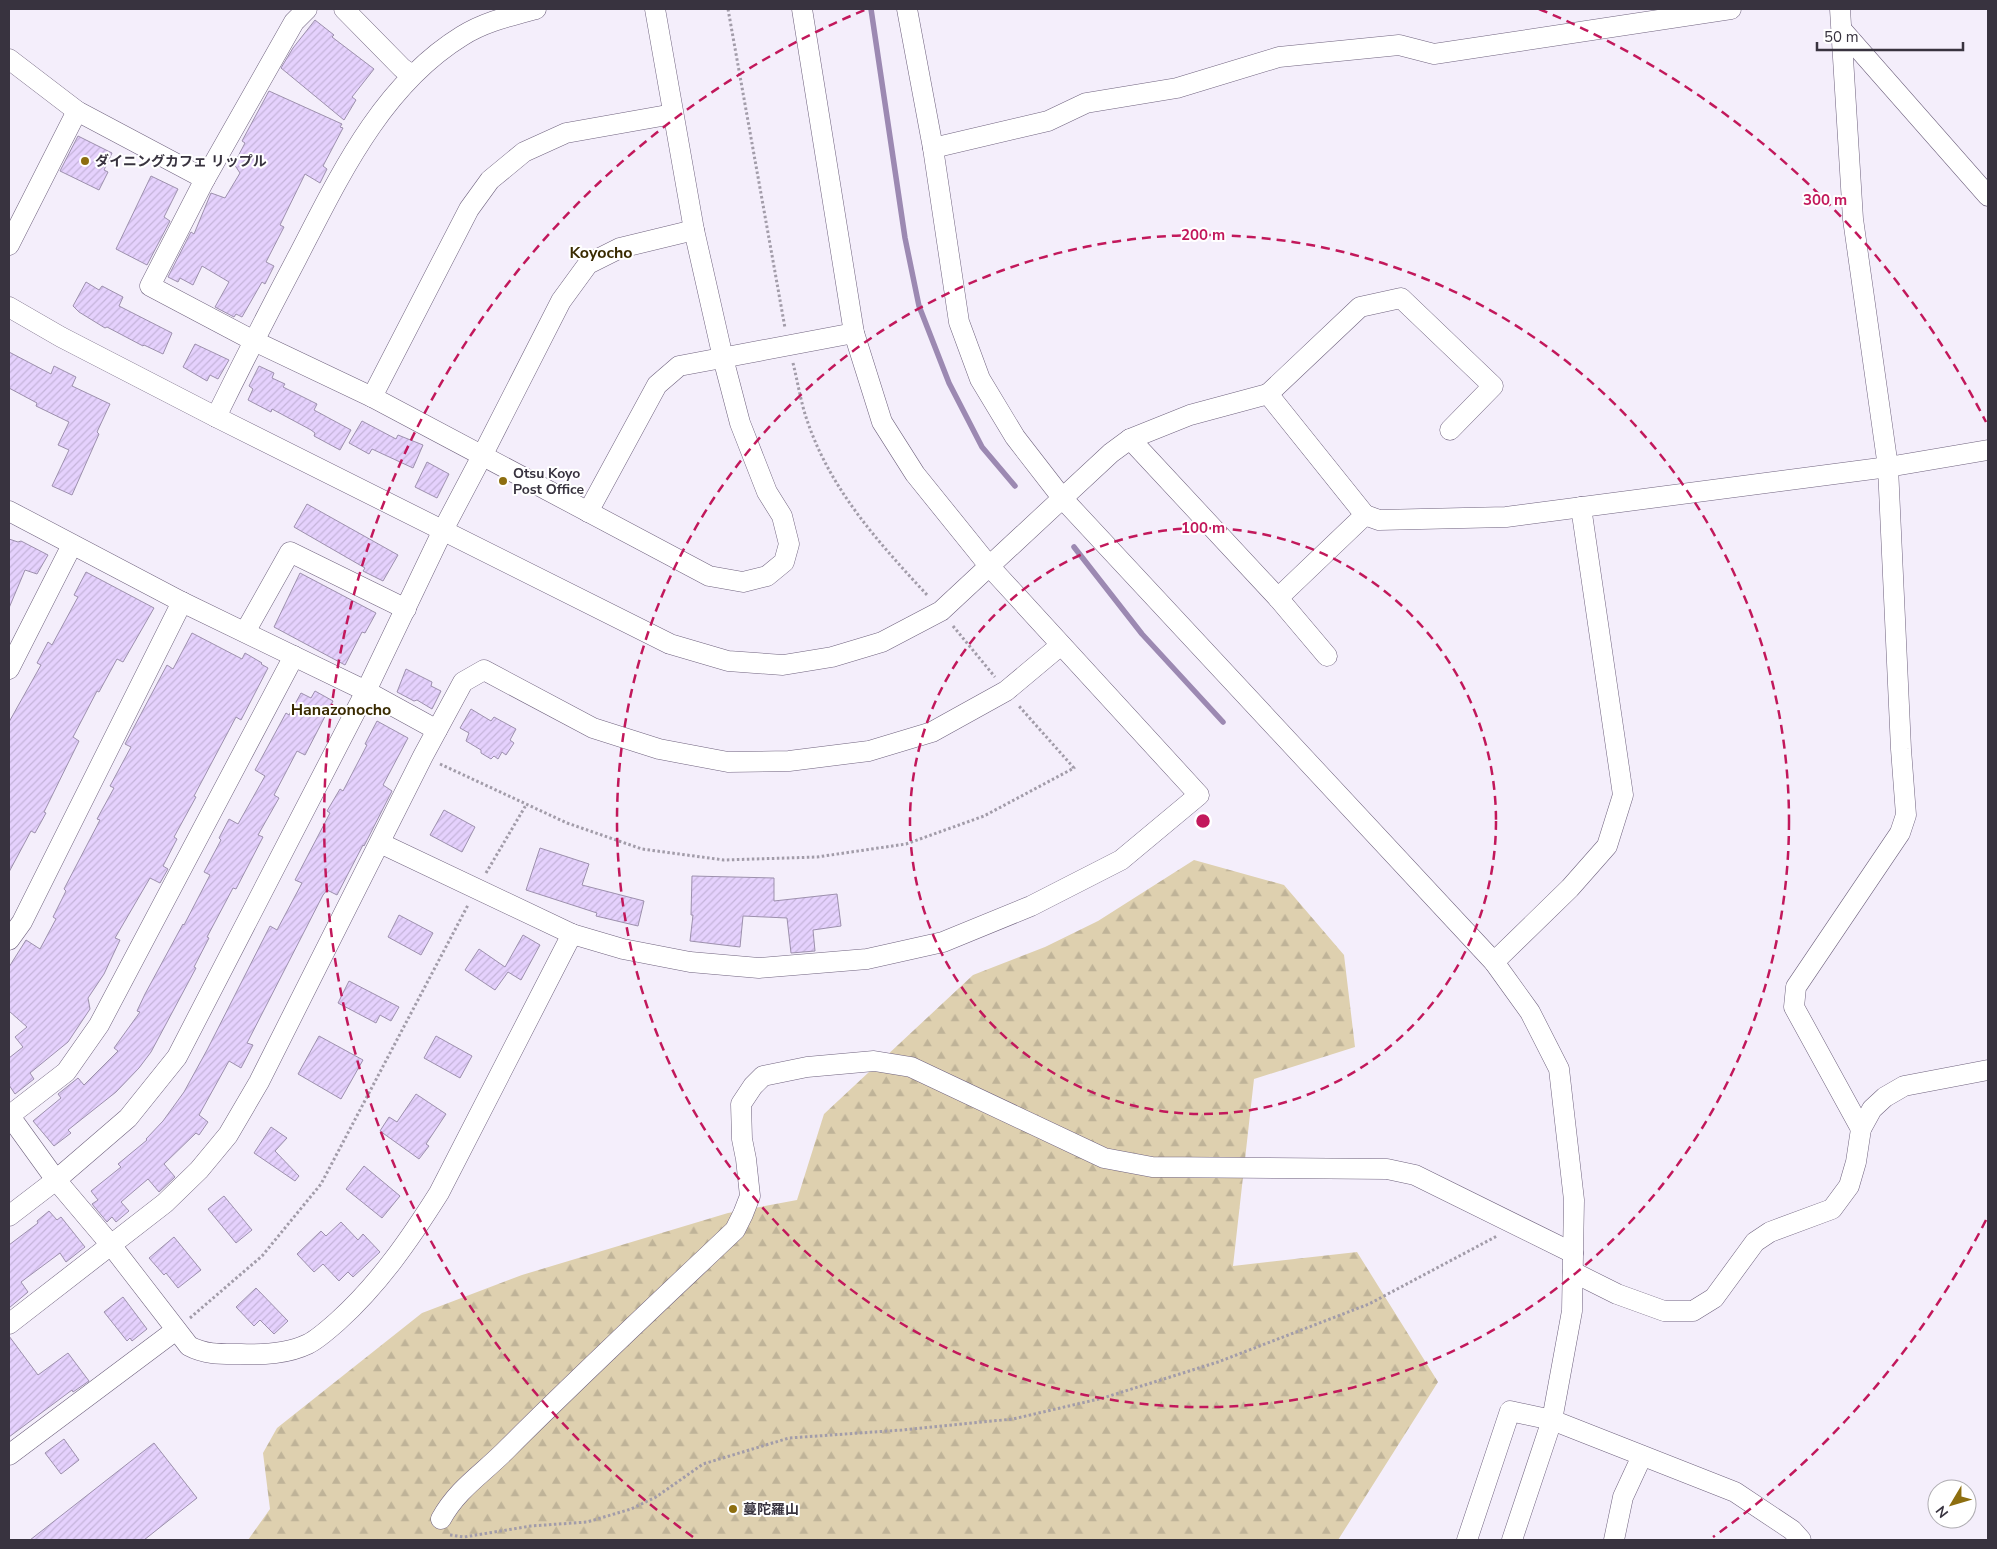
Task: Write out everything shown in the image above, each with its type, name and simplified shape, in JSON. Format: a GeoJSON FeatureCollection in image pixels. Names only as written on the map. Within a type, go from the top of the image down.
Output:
{"type":"FeatureCollection","features":[{"type":"Feature","properties":{"kind":"street"},"geometry":{"type":"LineString","coordinates":[[307,9],[294,22],[205,179],[150,286],[254,341],[372,397],[709,576],[743,582],[767,576],[784,562],[789,544],[782,516],[768,492],[740,423],[723,358],[694,230],[654,9]]}},
{"type":"Feature","properties":{"kind":"street"},"geometry":{"type":"LineString","coordinates":[[344,9],[402,68],[412,75]]}},
{"type":"Feature","properties":{"kind":"street"},"geometry":{"type":"LineString","coordinates":[[216,417],[332,189],[379,114],[412,75],[431,58],[462,36],[486,23],[536,9]]}},
{"type":"Feature","properties":{"kind":"street"},"geometry":{"type":"LineString","coordinates":[[380,843],[572,934],[623,949],[690,962],[759,968],[867,959],[943,942],[1031,906],[1121,860],[1198,795],[990,567],[915,474],[882,422],[854,333],[802,9]]}},
{"type":"Feature","properties":{"kind":"street"},"geometry":{"type":"LineString","coordinates":[[907,9],[933,148],[959,322],[980,379],[1015,437],[1063,499],[1494,962],[1530,1012],[1559,1069],[1574,1200],[1572,1311],[1552,1420],[1512,1540]]}},
{"type":"Feature","properties":{"kind":"street"},"geometry":{"type":"LineString","coordinates":[[933,148],[1048,121],[1086,102],[1177,88],[1279,57],[1399,45],[1434,54],[1732,9]]}},
{"type":"Feature","properties":{"kind":"street"},"geometry":{"type":"LineString","coordinates":[[1840,9],[1853,218],[1888,467],[1901,749],[1906,815],[1900,833],[1796,987],[1794,1007],[1861,1129]]}},
{"type":"Feature","properties":{"kind":"street"},"geometry":{"type":"LineString","coordinates":[[1842,30],[1988,196]]}},
{"type":"Feature","properties":{"kind":"street"},"geometry":{"type":"LineString","coordinates":[[9,59],[77,111],[205,179]]}},
{"type":"Feature","properties":{"kind":"street"},"geometry":{"type":"LineString","coordinates":[[9,245],[77,111]]}},
{"type":"Feature","properties":{"kind":"street"},"geometry":{"type":"LineString","coordinates":[[372,397],[469,209],[490,180],[524,152],[566,133],[674,114]]}},
{"type":"Feature","properties":{"kind":"street"},"geometry":{"type":"LineString","coordinates":[[9,1216],[56,1180],[128,1118],[177,1057],[366,691],[443,530],[561,301],[588,264],[620,248],[694,230]]}},
{"type":"Feature","properties":{"kind":"street"},"geometry":{"type":"LineString","coordinates":[[9,307],[61,337],[216,417],[670,644],[728,661],[782,665],[832,657],[882,642],[941,611],[1112,453],[1130,439],[1190,415],[1268,394],[1360,307],[1401,298],[1493,386],[1450,430]]}},
{"type":"Feature","properties":{"kind":"street"},"geometry":{"type":"LineString","coordinates":[[588,512],[657,385],[680,366],[854,333]]}},
{"type":"Feature","properties":{"kind":"street"},"geometry":{"type":"LineString","coordinates":[[1268,394],[1365,514],[1379,520],[1506,517],[1888,467],[1988,450]]}},
{"type":"Feature","properties":{"kind":"street"},"geometry":{"type":"LineString","coordinates":[[1130,439],[1278,598],[1327,656]]}},
{"type":"Feature","properties":{"kind":"street"},"geometry":{"type":"LineString","coordinates":[[1494,962],[1570,888],[1607,846],[1623,795],[1581,507]]}},
{"type":"Feature","properties":{"kind":"street"},"geometry":{"type":"LineString","coordinates":[[9,511],[182,602],[366,691],[438,730]]}},
{"type":"Feature","properties":{"kind":"street"},"geometry":{"type":"LineString","coordinates":[[1278,598],[1365,514]]}},
{"type":"Feature","properties":{"kind":"street"},"geometry":{"type":"LineString","coordinates":[[9,669],[72,545]]}},
{"type":"Feature","properties":{"kind":"street"},"geometry":{"type":"LineString","coordinates":[[245,632],[290,552],[406,609]]}},
{"type":"Feature","properties":{"kind":"street"},"geometry":{"type":"LineString","coordinates":[[9,940],[22,922],[182,602]]}},
{"type":"Feature","properties":{"kind":"street"},"geometry":{"type":"LineString","coordinates":[[9,1324],[165,1204],[199,1170],[228,1135],[259,1082],[423,756],[463,682],[484,670],[593,728],[659,750],[728,762],[789,760],[869,751],[932,732],[1006,691],[1061,645]]}},
{"type":"Feature","properties":{"kind":"street"},"geometry":{"type":"LineString","coordinates":[[294,656],[99,1025],[66,1072],[9,1116],[56,1180],[111,1245],[189,1346],[199,1351],[258,1355],[283,1353],[309,1344],[352,1308],[386,1270],[415,1232],[440,1193],[572,934]]}},
{"type":"Feature","properties":{"kind":"street"},"geometry":{"type":"LineString","coordinates":[[441,1519],[448,1505],[463,1487],[503,1454],[577,1379],[735,1230],[750,1196],[742,1139],[741,1104],[753,1086],[763,1076],[807,1067],[874,1061],[911,1067],[1104,1158],[1152,1167],[1387,1169],[1415,1175],[1518,1226],[1617,1294],[1664,1311],[1693,1312],[1714,1298],[1755,1242],[1770,1232],[1832,1209],[1849,1186],[1856,1162],[1861,1129],[1872,1109],[1884,1097],[1904,1086],[1988,1070]]}},
{"type":"Feature","properties":{"kind":"street"},"geometry":{"type":"LineString","coordinates":[[9,1455],[176,1330]]}},
{"type":"Feature","properties":{"kind":"street"},"geometry":{"type":"LineString","coordinates":[[1467,1540],[1510,1411],[1552,1420],[1735,1492],[1792,1530],[1801,1540]]}},
{"type":"Feature","properties":{"kind":"street"},"geometry":{"type":"LineString","coordinates":[[1614,1540],[1623,1497],[1642,1456]]}},
{"type":"Feature","properties":{"kind":"path"},"geometry":{"type":"LineString","coordinates":[[423,756],[566,823],[642,849],[724,860],[817,857],[906,844],[984,816],[1074,768],[1006,691],[941,611],[872,534],[834,480],[808,423],[788,346],[728,9]]}},
{"type":"Feature","properties":{"kind":"path"},"geometry":{"type":"LineString","coordinates":[[176,1330],[262,1256],[321,1184],[476,890],[526,805]]}},
{"type":"Feature","properties":{"kind":"path"},"geometry":{"type":"LineString","coordinates":[[441,1519],[443,1527],[450,1535],[464,1537],[531,1526],[587,1522],[630,1510],[656,1497],[703,1464],[789,1438],[1013,1419],[1103,1398],[1218,1362],[1369,1304],[1518,1226]]}},
{"type":"Feature","properties":{"kind":"green space"},"geometry":{"type":"Polygon","coordinates":[[[1194,860],[1284,885],[1344,955],[1355,1047],[1254,1079],[1233,1266],[1357,1252],[1438,1382],[1338,1540],[248,1540],[270,1509],[263,1453],[277,1428],[422,1313],[522,1275],[728,1213],[797,1200],[824,1114],[973,975],[1045,947],[1098,921],[1194,860]]]}},
{"type":"Feature","properties":{"kind":"building"},"geometry":{"type":"Polygon","coordinates":[[[315,20],[334,35],[332,37],[374,69],[352,97],[356,100],[344,120],[281,68],[293,48],[315,20]]]}},
{"type":"Feature","properties":{"kind":"building"},"geometry":{"type":"Polygon","coordinates":[[[269,91],[342,124],[340,127],[343,128],[323,166],[327,169],[320,183],[305,174],[280,225],[284,227],[266,262],[274,266],[265,284],[262,282],[242,317],[236,314],[234,317],[215,307],[229,282],[202,266],[193,285],[180,278],[178,282],[168,277],[191,232],[194,234],[211,193],[225,198],[240,173],[234,164],[245,143],[242,141],[269,91]]]}},
{"type":"Feature","properties":{"kind":"building"},"geometry":{"type":"Polygon","coordinates":[[[78,136],[112,153],[104,170],[108,172],[99,190],[60,171],[78,136]]]}},
{"type":"Feature","properties":{"kind":"building"},"geometry":{"type":"Polygon","coordinates":[[[151,176],[178,189],[164,217],[170,221],[147,265],[116,249],[151,176]]]}},
{"type":"Feature","properties":{"kind":"building"},"geometry":{"type":"Polygon","coordinates":[[[86,282],[99,290],[102,286],[123,297],[119,306],[172,333],[163,354],[107,327],[105,328],[79,312],[73,306],[86,282]]]}},
{"type":"Feature","properties":{"kind":"building"},"geometry":{"type":"Polygon","coordinates":[[[195,344],[229,360],[218,379],[210,375],[207,381],[183,367],[195,344]]]}},
{"type":"Feature","properties":{"kind":"building"},"geometry":{"type":"Polygon","coordinates":[[[9,352],[51,374],[54,366],[76,377],[72,386],[110,404],[72,495],[52,486],[69,450],[58,445],[69,422],[36,406],[37,403],[9,388],[9,352]]]}},
{"type":"Feature","properties":{"kind":"building"},"geometry":{"type":"Polygon","coordinates":[[[259,366],[274,373],[272,378],[285,384],[283,387],[317,404],[314,410],[351,430],[340,450],[314,436],[315,433],[311,430],[272,409],[271,412],[248,400],[253,389],[249,386],[259,366]]]}},
{"type":"Feature","properties":{"kind":"building"},"geometry":{"type":"Polygon","coordinates":[[[362,421],[396,439],[398,435],[423,445],[413,468],[372,449],[369,454],[349,443],[362,421]]]}},
{"type":"Feature","properties":{"kind":"building"},"geometry":{"type":"Polygon","coordinates":[[[427,462],[449,474],[437,498],[415,487],[427,462]]]}},
{"type":"Feature","properties":{"kind":"building"},"geometry":{"type":"Polygon","coordinates":[[[307,504],[398,555],[383,581],[363,571],[365,568],[294,527],[307,504]]]}},
{"type":"Feature","properties":{"kind":"building"},"geometry":{"type":"Polygon","coordinates":[[[9,539],[21,541],[48,555],[37,574],[25,570],[9,608],[9,539]]]}},
{"type":"Feature","properties":{"kind":"building"},"geometry":{"type":"Polygon","coordinates":[[[86,572],[154,608],[123,662],[117,659],[99,692],[97,691],[73,737],[79,741],[44,812],[46,813],[35,833],[31,831],[9,872],[9,722],[41,665],[37,663],[48,642],[52,645],[78,597],[74,595],[86,572]]]}},
{"type":"Feature","properties":{"kind":"building"},"geometry":{"type":"Polygon","coordinates":[[[300,573],[376,613],[365,633],[362,632],[345,665],[274,627],[300,573]]]}},
{"type":"Feature","properties":{"kind":"building"},"geometry":{"type":"Polygon","coordinates":[[[192,633],[242,659],[245,653],[268,668],[241,720],[236,717],[194,796],[196,797],[174,837],[177,839],[163,866],[168,869],[160,883],[150,878],[115,938],[120,940],[104,974],[88,998],[90,1009],[68,1042],[30,1073],[34,1079],[15,1094],[9,1085],[9,1058],[23,1047],[15,1037],[27,1027],[9,1011],[9,967],[26,940],[40,949],[56,919],[53,917],[66,891],[64,889],[100,820],[97,819],[114,788],[110,786],[131,747],[125,744],[167,665],[173,669],[192,633]]]}},
{"type":"Feature","properties":{"kind":"building"},"geometry":{"type":"Polygon","coordinates":[[[406,669],[432,682],[431,686],[441,691],[432,709],[417,700],[414,701],[397,692],[406,669]]]}},
{"type":"Feature","properties":{"kind":"building"},"geometry":{"type":"Polygon","coordinates":[[[315,691],[333,701],[305,755],[297,751],[274,795],[279,798],[258,835],[263,837],[236,889],[233,888],[207,937],[209,938],[194,967],[196,968],[151,1052],[139,1068],[116,1092],[68,1130],[71,1133],[54,1146],[33,1121],[61,1098],[58,1094],[78,1078],[84,1085],[118,1051],[114,1048],[140,1012],[137,1011],[145,994],[210,875],[204,872],[221,840],[219,838],[229,819],[238,824],[265,776],[255,770],[286,713],[289,715],[301,693],[311,698],[315,691]]]}},
{"type":"Feature","properties":{"kind":"building"},"geometry":{"type":"Polygon","coordinates":[[[471,709],[491,721],[494,717],[516,729],[510,740],[514,743],[506,755],[502,752],[498,759],[494,756],[491,759],[466,741],[469,733],[460,728],[471,709]]]}},
{"type":"Feature","properties":{"kind":"building"},"geometry":{"type":"Polygon","coordinates":[[[377,721],[408,738],[383,785],[392,791],[364,846],[337,895],[327,890],[323,895],[247,1043],[253,1045],[241,1068],[229,1061],[199,1115],[208,1122],[199,1135],[196,1133],[164,1164],[175,1177],[159,1192],[148,1179],[121,1202],[129,1211],[116,1222],[112,1217],[107,1222],[92,1204],[98,1200],[91,1191],[121,1167],[118,1164],[147,1140],[184,1092],[270,926],[277,930],[302,883],[295,880],[330,813],[327,811],[340,789],[343,791],[377,721]]]}},
{"type":"Feature","properties":{"kind":"building"},"geometry":{"type":"Polygon","coordinates":[[[444,810],[475,827],[462,852],[430,835],[444,810]]]}},
{"type":"Feature","properties":{"kind":"building"},"geometry":{"type":"Polygon","coordinates":[[[540,848],[589,864],[582,885],[644,901],[638,926],[596,916],[597,913],[526,890],[540,848]]]}},
{"type":"Feature","properties":{"kind":"building"},"geometry":{"type":"Polygon","coordinates":[[[692,876],[774,878],[774,901],[837,894],[841,926],[813,930],[815,951],[791,953],[787,918],[743,916],[740,947],[690,941],[693,915],[691,915],[692,876]]]}},
{"type":"Feature","properties":{"kind":"building"},"geometry":{"type":"Polygon","coordinates":[[[399,915],[433,933],[421,955],[388,937],[399,915]]]}},
{"type":"Feature","properties":{"kind":"building"},"geometry":{"type":"Polygon","coordinates":[[[523,935],[540,945],[521,980],[508,972],[495,990],[465,970],[479,949],[505,967],[523,935]]]}},
{"type":"Feature","properties":{"kind":"building"},"geometry":{"type":"Polygon","coordinates":[[[349,981],[399,1007],[391,1021],[380,1015],[376,1023],[338,1003],[349,981]]]}},
{"type":"Feature","properties":{"kind":"building"},"geometry":{"type":"Polygon","coordinates":[[[319,1036],[363,1060],[341,1099],[298,1074],[319,1036]]]}},
{"type":"Feature","properties":{"kind":"building"},"geometry":{"type":"Polygon","coordinates":[[[436,1036],[472,1056],[460,1078],[424,1058],[436,1036]]]}},
{"type":"Feature","properties":{"kind":"building"},"geometry":{"type":"Polygon","coordinates":[[[416,1094],[446,1114],[426,1144],[429,1146],[419,1159],[380,1131],[389,1117],[397,1122],[416,1094]]]}},
{"type":"Feature","properties":{"kind":"building"},"geometry":{"type":"Polygon","coordinates":[[[271,1127],[287,1138],[275,1151],[299,1176],[295,1181],[254,1153],[271,1127]]]}},
{"type":"Feature","properties":{"kind":"building"},"geometry":{"type":"Polygon","coordinates":[[[364,1166],[400,1196],[382,1218],[346,1189],[364,1166]]]}},
{"type":"Feature","properties":{"kind":"building"},"geometry":{"type":"Polygon","coordinates":[[[224,1196],[252,1230],[236,1243],[208,1209],[224,1196]]]}},
{"type":"Feature","properties":{"kind":"building"},"geometry":{"type":"Polygon","coordinates":[[[49,1211],[57,1220],[61,1217],[85,1247],[66,1262],[60,1253],[21,1282],[28,1292],[9,1308],[9,1245],[38,1223],[37,1221],[49,1211]]]}},
{"type":"Feature","properties":{"kind":"building"},"geometry":{"type":"Polygon","coordinates":[[[341,1222],[358,1240],[363,1234],[380,1252],[353,1277],[348,1272],[339,1281],[323,1264],[314,1272],[297,1254],[321,1231],[326,1236],[341,1222]]]}},
{"type":"Feature","properties":{"kind":"building"},"geometry":{"type":"Polygon","coordinates":[[[174,1237],[201,1270],[178,1288],[166,1273],[164,1275],[149,1258],[174,1237]]]}},
{"type":"Feature","properties":{"kind":"building"},"geometry":{"type":"Polygon","coordinates":[[[256,1288],[288,1321],[274,1334],[260,1320],[254,1326],[236,1307],[256,1288]]]}},
{"type":"Feature","properties":{"kind":"building"},"geometry":{"type":"Polygon","coordinates":[[[123,1297],[147,1329],[132,1341],[130,1338],[127,1341],[104,1312],[123,1297]]]}},
{"type":"Feature","properties":{"kind":"building"},"geometry":{"type":"Polygon","coordinates":[[[9,1336],[38,1375],[68,1353],[89,1381],[73,1392],[72,1390],[9,1437],[9,1336]]]}},
{"type":"Feature","properties":{"kind":"building"},"geometry":{"type":"Polygon","coordinates":[[[64,1439],[79,1460],[61,1474],[45,1453],[64,1439]]]}},
{"type":"Feature","properties":{"kind":"building"},"geometry":{"type":"Polygon","coordinates":[[[154,1443],[197,1498],[144,1540],[30,1540],[154,1443]]]}},
{"type":"Feature","properties":{"kind":"waterway"},"geometry":{"type":"LineString","coordinates":[[871,9],[905,238],[919,306],[949,383],[982,447],[1015,486]]}},
{"type":"Feature","properties":{"kind":"waterway"},"geometry":{"type":"LineString","coordinates":[[1074,547],[1142,634],[1223,722]]}},
{"type":"Feature","properties":{"kind":"place","name":"ダイニングカフェ リップル"},"geometry":{"type":"Point","coordinates":[85,161]}},
{"type":"Feature","properties":{"kind":"place","name":"Otsu Koyo Post Office"},"geometry":{"type":"Point","coordinates":[503,481]}},
{"type":"Feature","properties":{"kind":"place","name":"蔓陀羅山"},"geometry":{"type":"Point","coordinates":[733,1509]}},
{"type":"Feature","properties":{"kind":"district","name":"Koyocho"},"geometry":{"type":"Point","coordinates":[601,253]}},
{"type":"Feature","properties":{"kind":"district","name":"Hanazonocho"},"geometry":{"type":"Point","coordinates":[341,710]}}]}
